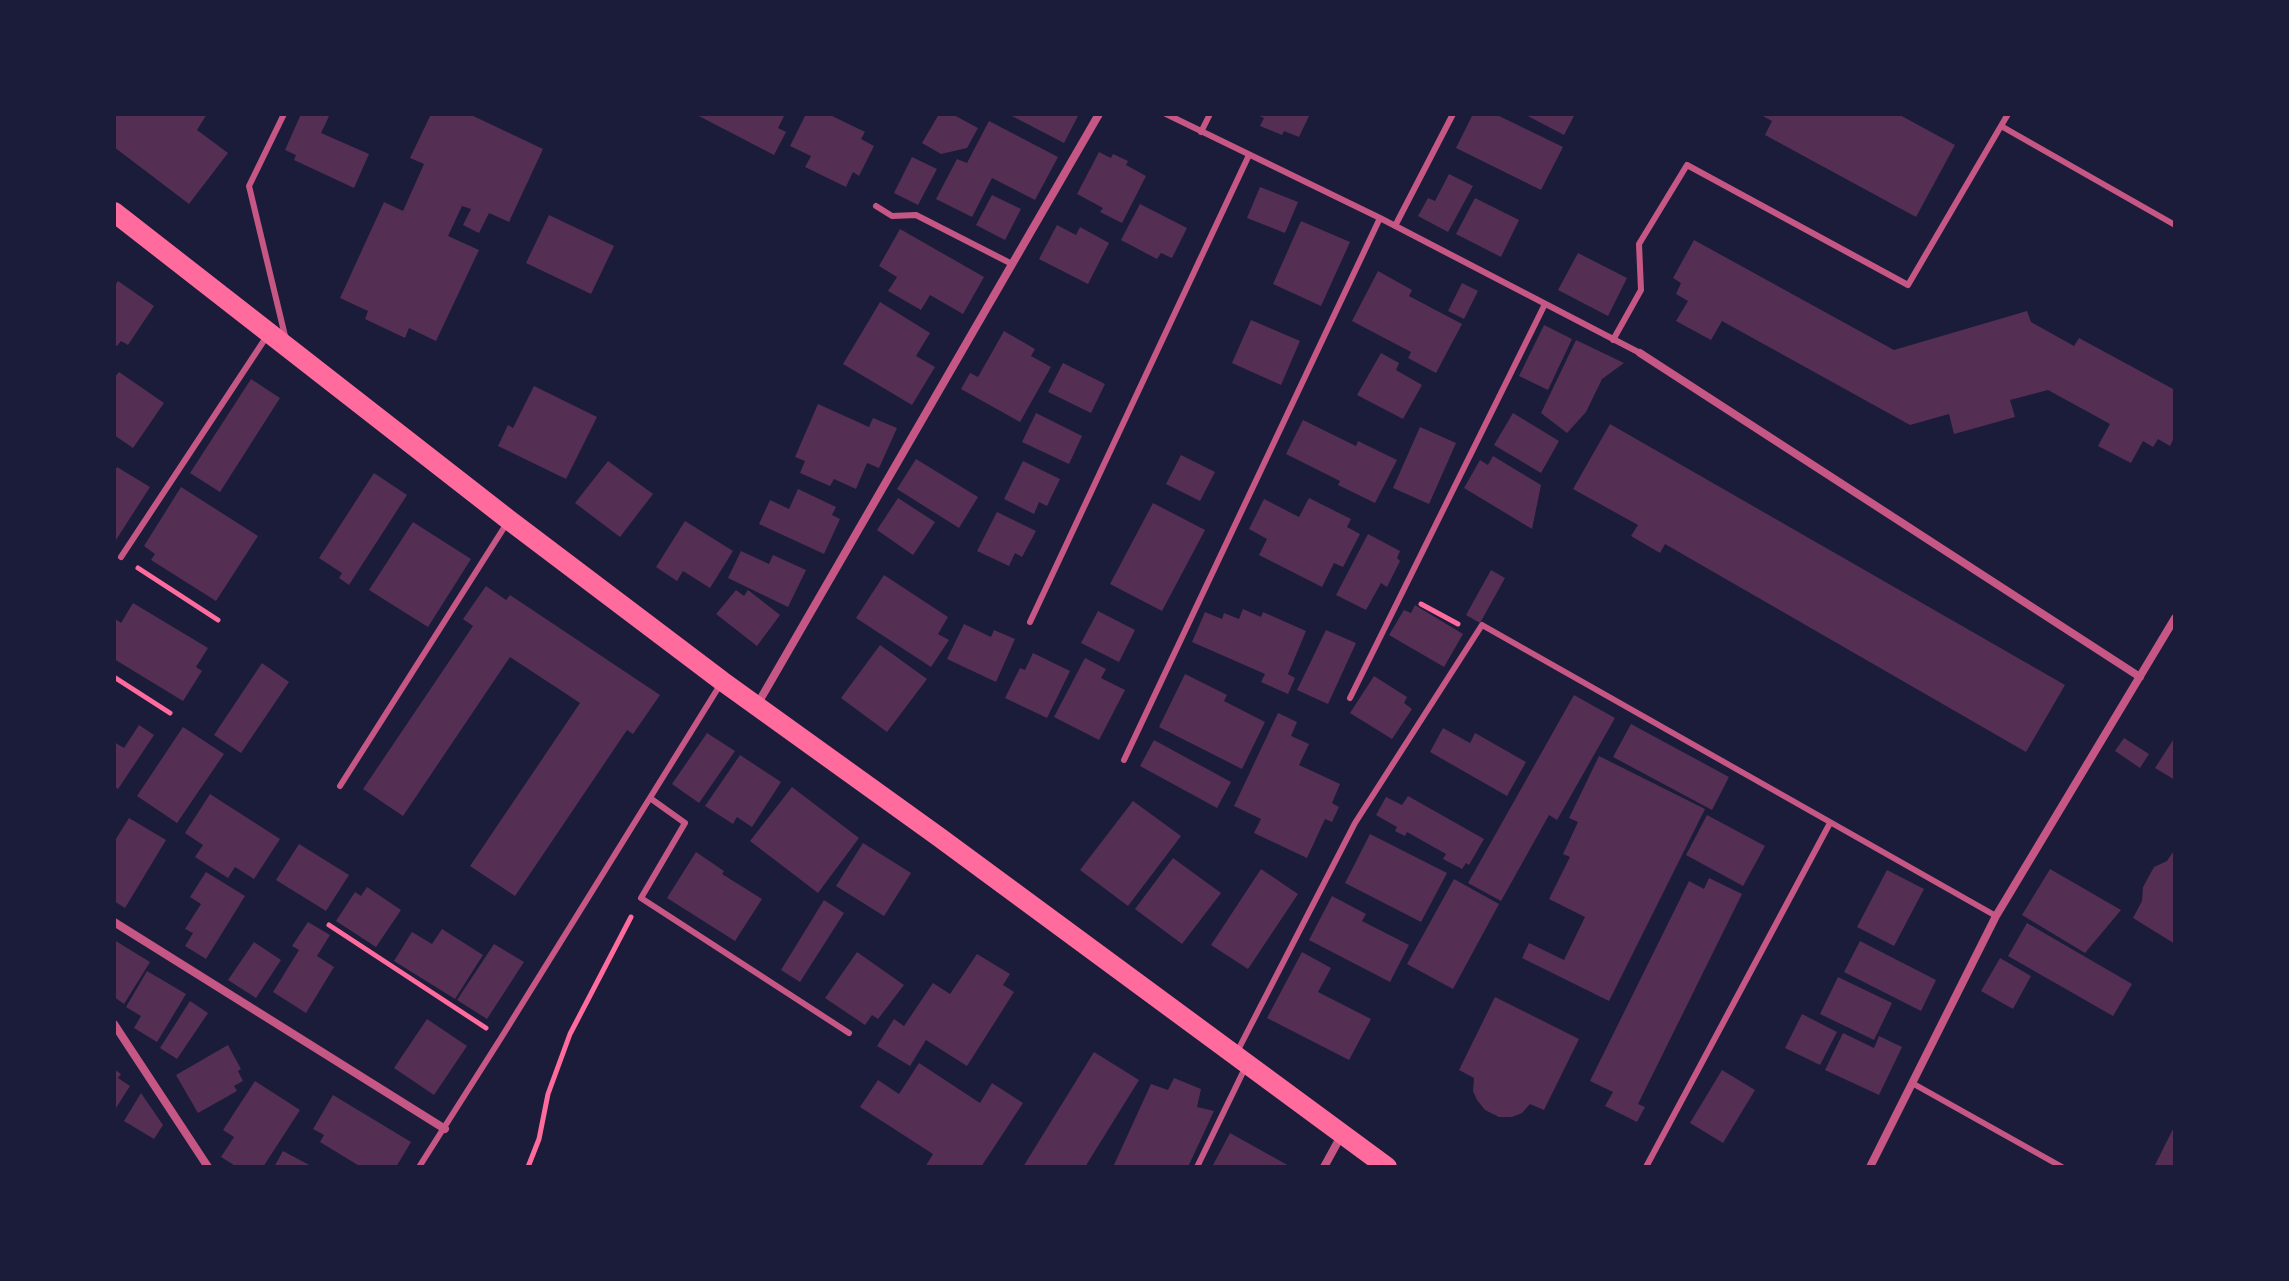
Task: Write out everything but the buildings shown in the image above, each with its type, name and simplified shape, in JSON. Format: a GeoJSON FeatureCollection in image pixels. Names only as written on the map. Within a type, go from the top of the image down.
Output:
{"type":"FeatureCollection","features":[{"type":"Feature","properties":{"kind":"main road"},"geometry":{"type":"LineString","coordinates":[[114,212],[509,520],[722,681],[1387,1167]]}},
{"type":"Feature","properties":{"kind":"street"},"geometry":{"type":"LineString","coordinates":[[757,705],[1099,114]]}},
{"type":"Feature","properties":{"kind":"street"},"geometry":{"type":"LineString","coordinates":[[1640,353],[2140,677]]}},
{"type":"Feature","properties":{"kind":"street"},"geometry":{"type":"LineString","coordinates":[[1870,1167],[1996,916],[2175,618]]}},
{"type":"Feature","properties":{"kind":"street"},"geometry":{"type":"LineString","coordinates":[[114,922],[445,1129]]}},
{"type":"Feature","properties":{"kind":"street"},"geometry":{"type":"LineString","coordinates":[[114,1024],[208,1167]]}},
{"type":"Feature","properties":{"kind":"street"},"geometry":{"type":"LineString","coordinates":[[1324,1167],[1342,1134]]}},
{"type":"Feature","properties":{"kind":"lane"},"geometry":{"type":"LineString","coordinates":[[284,114],[249,186],[288,347]]}},
{"type":"Feature","properties":{"kind":"lane"},"geometry":{"type":"LineString","coordinates":[[1166,114],[1380,218],[1640,353]]}},
{"type":"Feature","properties":{"kind":"lane"},"geometry":{"type":"LineString","coordinates":[[1201,132],[1210,114]]}},
{"type":"Feature","properties":{"kind":"lane"},"geometry":{"type":"LineString","coordinates":[[1395,226],[1453,114]]}},
{"type":"Feature","properties":{"kind":"lane"},"geometry":{"type":"LineString","coordinates":[[1613,340],[1641,290],[1639,244],[1687,165],[1908,285],[2008,114]]}},
{"type":"Feature","properties":{"kind":"lane"},"geometry":{"type":"LineString","coordinates":[[2001,126],[2175,225]]}},
{"type":"Feature","properties":{"kind":"lane"},"geometry":{"type":"LineString","coordinates":[[1030,622],[1249,155]]}},
{"type":"Feature","properties":{"kind":"lane"},"geometry":{"type":"LineString","coordinates":[[876,206],[892,216],[916,215],[1012,264]]}},
{"type":"Feature","properties":{"kind":"lane"},"geometry":{"type":"LineString","coordinates":[[1124,760],[1380,218]]}},
{"type":"Feature","properties":{"kind":"lane"},"geometry":{"type":"LineString","coordinates":[[1350,698],[1545,304]]}},
{"type":"Feature","properties":{"kind":"lane"},"geometry":{"type":"LineString","coordinates":[[121,557],[269,332]]}},
{"type":"Feature","properties":{"kind":"lane"},"geometry":{"type":"LineString","coordinates":[[340,786],[509,520]]}},
{"type":"Feature","properties":{"kind":"lane"},"geometry":{"type":"LineString","coordinates":[[1197,1167],[1241,1060],[1355,823],[1482,625],[1996,916]]}},
{"type":"Feature","properties":{"kind":"lane"},"geometry":{"type":"LineString","coordinates":[[419,1167],[722,681]]}},
{"type":"Feature","properties":{"kind":"lane"},"geometry":{"type":"LineString","coordinates":[[650,798],[685,823],[641,898],[849,1033]]}},
{"type":"Feature","properties":{"kind":"lane"},"geometry":{"type":"LineString","coordinates":[[1646,1167],[1830,823]]}},
{"type":"Feature","properties":{"kind":"lane"},"geometry":{"type":"LineString","coordinates":[[1912,1083],[2062,1167]]}},
{"type":"Feature","properties":{"kind":"path"},"geometry":{"type":"LineString","coordinates":[[121,557],[218,620]]}},
{"type":"Feature","properties":{"kind":"path"},"geometry":{"type":"LineString","coordinates":[[1402,593],[1476,635]]}},
{"type":"Feature","properties":{"kind":"path"},"geometry":{"type":"LineString","coordinates":[[114,677],[170,713]]}},
{"type":"Feature","properties":{"kind":"path"},"geometry":{"type":"LineString","coordinates":[[528,1167],[539,1139],[548,1094],[570,1034],[641,898]]}},
{"type":"Feature","properties":{"kind":"path"},"geometry":{"type":"LineString","coordinates":[[329,925],[501,1038]]}}]}
